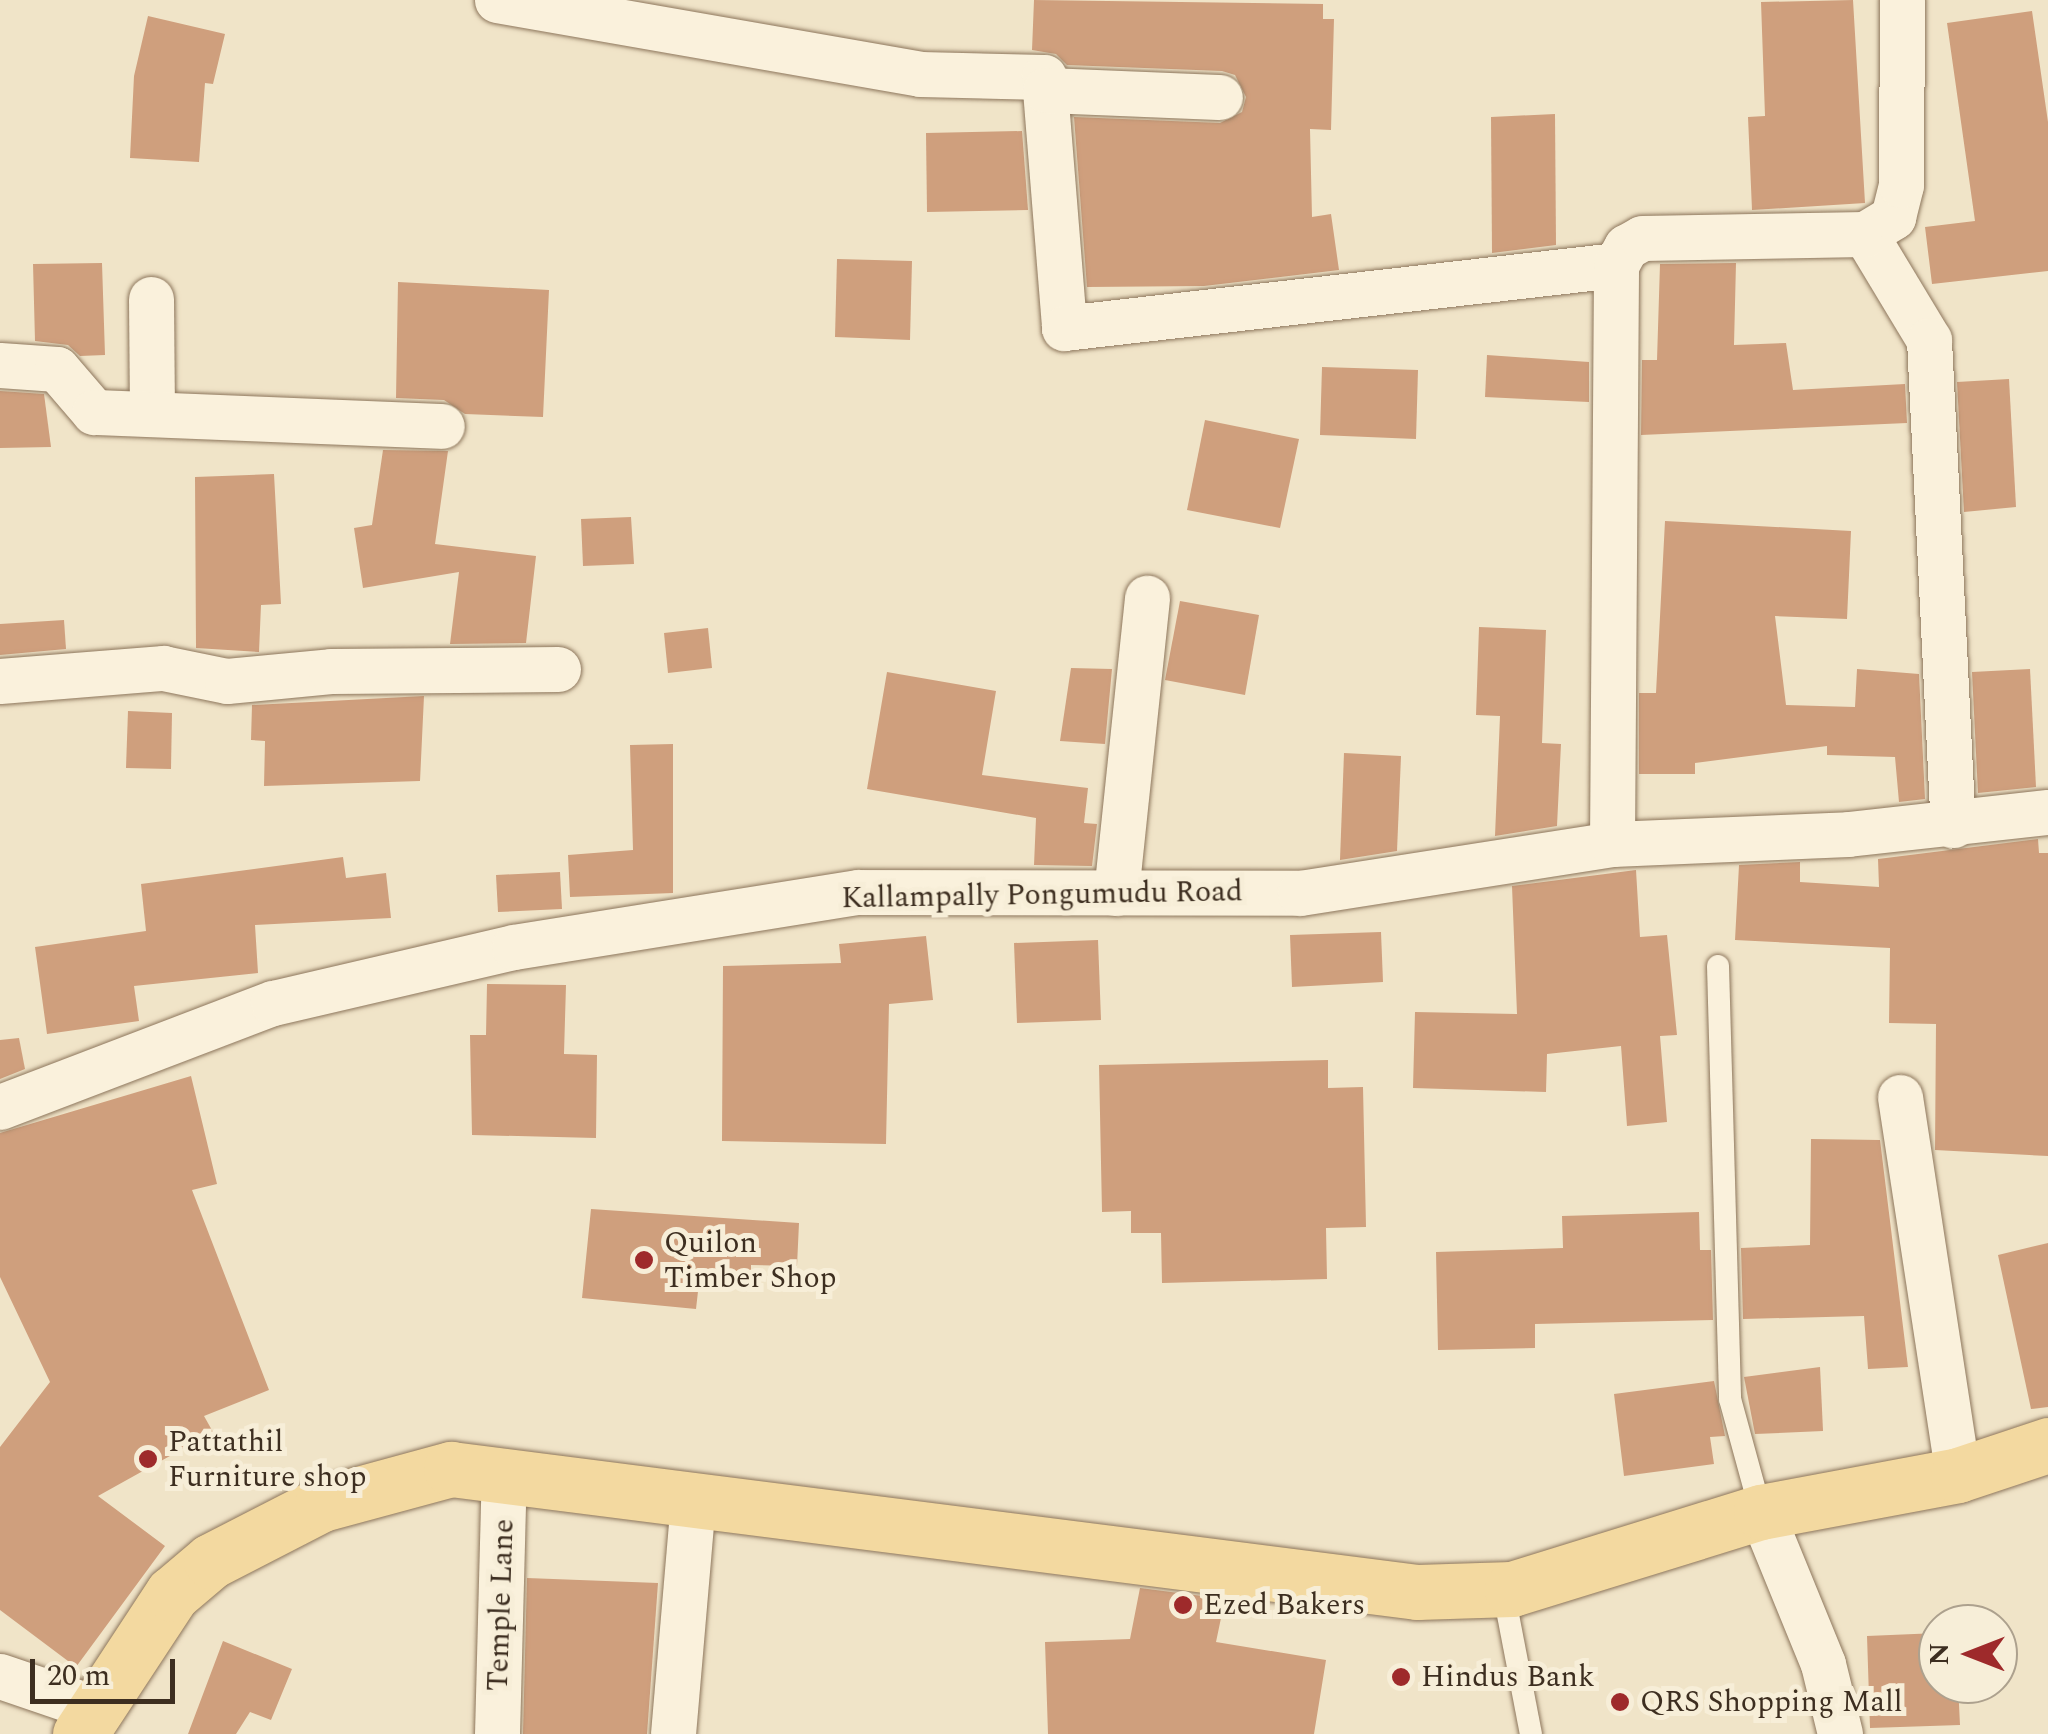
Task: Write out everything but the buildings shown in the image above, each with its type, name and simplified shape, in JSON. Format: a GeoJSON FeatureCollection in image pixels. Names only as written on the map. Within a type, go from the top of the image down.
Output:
{"type":"FeatureCollection","features":[{"type":"Feature","properties":{"kind":"main road"},"geometry":{"type":"LineString","coordinates":[[87,1721],[172,1594],[211,1562],[322,1504],[451,1469],[1416,1592],[1502,1589],[1761,1512],[1958,1475],[2048,1445]]}},
{"type":"Feature","properties":{"kind":"street"},"geometry":{"type":"LineString","coordinates":[[497,0],[920,74],[1044,77],[1064,328],[1616,265]]}},
{"type":"Feature","properties":{"kind":"street"},"geometry":{"type":"LineString","coordinates":[[1612,844],[1616,265],[1626,247],[1642,238],[1865,234],[1893,217],[1900,185],[1902,0]]}},
{"type":"Feature","properties":{"kind":"street"},"geometry":{"type":"LineString","coordinates":[[1045,90],[1220,97]]}},
{"type":"Feature","properties":{"kind":"street"},"geometry":{"type":"LineString","coordinates":[[1865,234],[1929,340],[1953,824]]}},
{"type":"Feature","properties":{"kind":"street"},"geometry":{"type":"LineString","coordinates":[[151,299],[152,410]]}},
{"type":"Feature","properties":{"kind":"street"},"geometry":{"type":"LineString","coordinates":[[0,364],[57,369],[94,412],[152,410],[442,426]]}},
{"type":"Feature","properties":{"kind":"street"},"geometry":{"type":"LineString","coordinates":[[1116,893],[1147,598]]}},
{"type":"Feature","properties":{"kind":"street"},"geometry":{"type":"LineString","coordinates":[[0,681],[163,668],[227,681],[331,671],[558,669]]}},
{"type":"Feature","properties":{"kind":"street","name":"Kallampally Pongumudu Road"},"geometry":{"type":"LineString","coordinates":[[0,1107],[274,1003],[514,947],[858,892],[1300,893],[1612,844],[1953,824],[2048,812]]}},
{"type":"Feature","properties":{"kind":"street"},"geometry":{"type":"LineString","coordinates":[[1900,1097],[1958,1475]]}},
{"type":"Feature","properties":{"kind":"street","name":"Temple Lane"},"geometry":{"type":"LineString","coordinates":[[497,1734],[504,1475]]}},
{"type":"Feature","properties":{"kind":"street"},"geometry":{"type":"LineString","coordinates":[[673,1734],[693,1500]]}},
{"type":"Feature","properties":{"kind":"street"},"geometry":{"type":"LineString","coordinates":[[1761,1512],[1822,1664],[1840,1734]]}},
{"type":"Feature","properties":{"kind":"street"},"geometry":{"type":"LineString","coordinates":[[0,1676],[87,1721]]}},
{"type":"Feature","properties":{"kind":"lane"},"geometry":{"type":"LineString","coordinates":[[1718,966],[1730,1399],[1761,1512]]}},
{"type":"Feature","properties":{"kind":"lane"},"geometry":{"type":"LineString","coordinates":[[1502,1589],[1532,1734]]}},
{"type":"Feature","properties":{"kind":"place","name":"Quilon Timber Shop"},"geometry":{"type":"Point","coordinates":[644,1260]}},
{"type":"Feature","properties":{"kind":"place","name":"Pattathil Furniture shop"},"geometry":{"type":"Point","coordinates":[148,1459]}},
{"type":"Feature","properties":{"kind":"place","name":"Ezed Bakers"},"geometry":{"type":"Point","coordinates":[1183,1605]}},
{"type":"Feature","properties":{"kind":"place","name":"Hindus Bank"},"geometry":{"type":"Point","coordinates":[1401,1677]}},
{"type":"Feature","properties":{"kind":"place","name":"QRS Shopping Mall"},"geometry":{"type":"Point","coordinates":[1620,1702]}}]}
